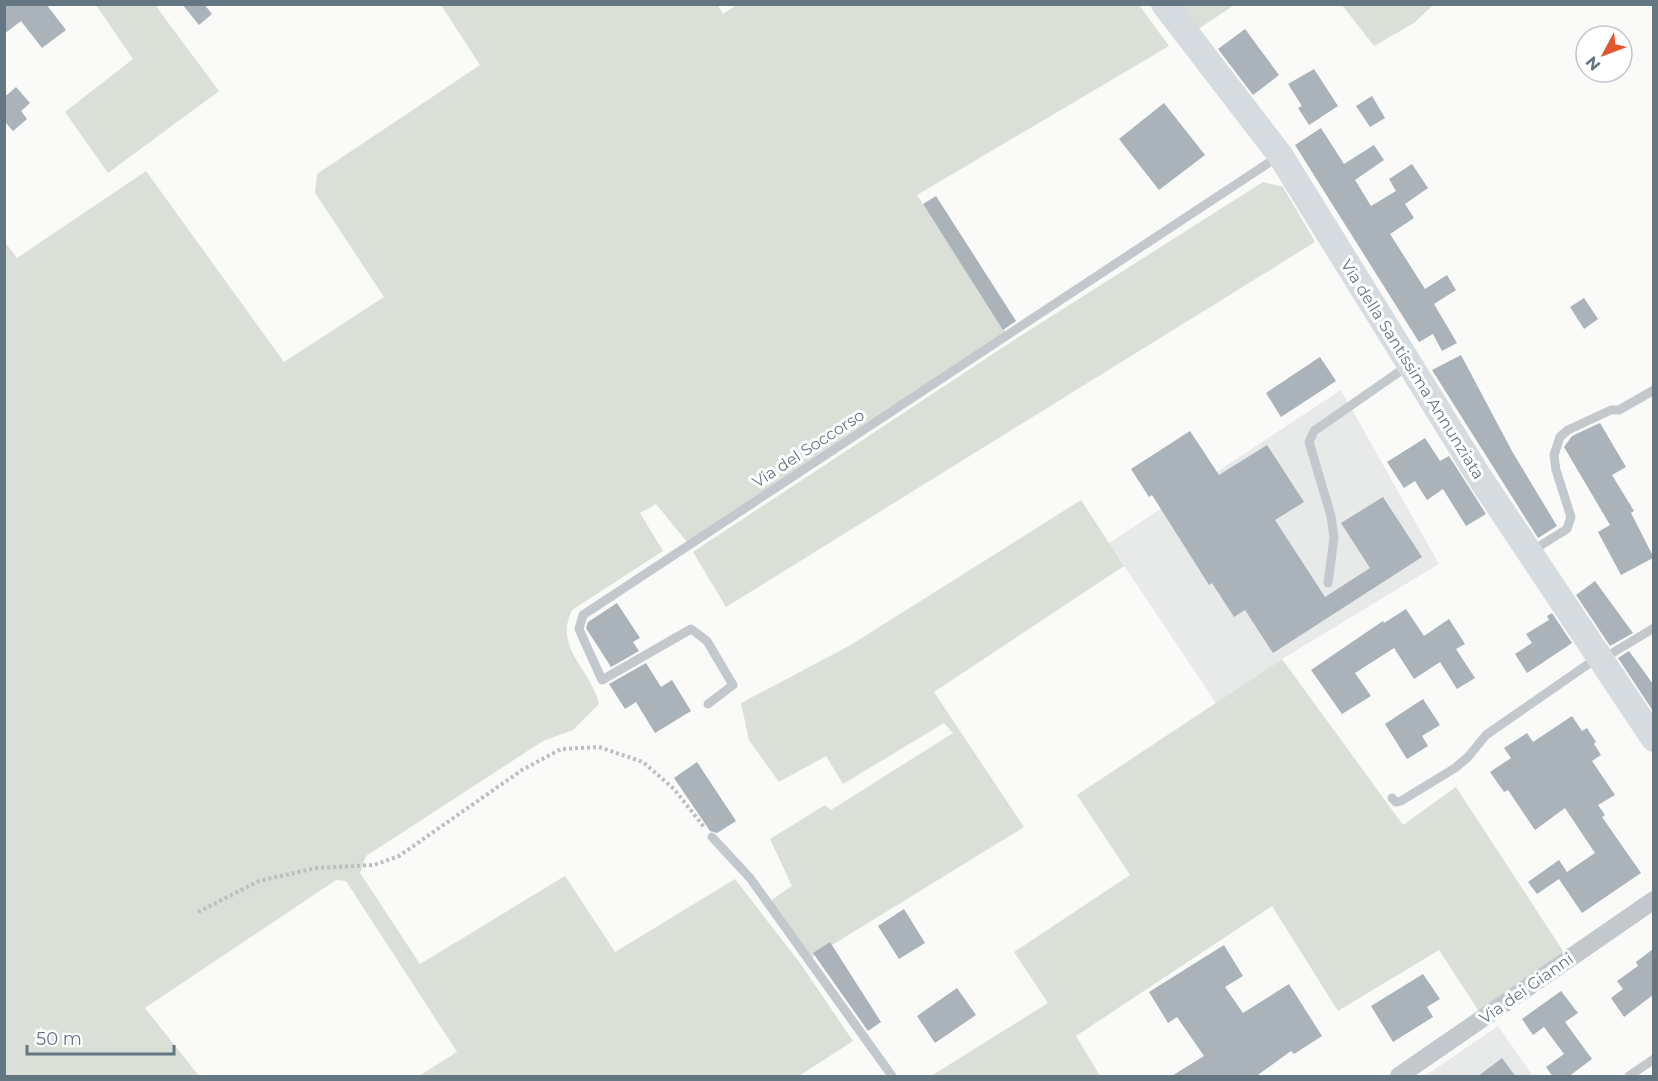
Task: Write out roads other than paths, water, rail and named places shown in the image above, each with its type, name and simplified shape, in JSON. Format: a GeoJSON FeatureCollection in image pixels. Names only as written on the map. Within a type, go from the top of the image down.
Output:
{"type":"FeatureCollection","features":[{"type":"Feature","properties":{"kind":"street","name":"Via della Santissima Annunziata"},"geometry":{"type":"LineString","coordinates":[[1164,4],[1280,155],[1480,478],[1598,660],[1653,739]]}},
{"type":"Feature","properties":{"kind":"street","name":"Via dei Gianni"},"geometry":{"type":"LineString","coordinates":[[1399,1077],[1653,900]]}},
{"type":"Feature","properties":{"kind":"lane","name":"Via del Soccorso"},"geometry":{"type":"LineString","coordinates":[[708,704],[733,685],[707,641],[691,629],[602,680],[579,629],[583,615],[1280,155]]}},
{"type":"Feature","properties":{"kind":"lane"},"geometry":{"type":"LineString","coordinates":[[1328,583],[1334,538],[1331,516],[1308,442],[1314,430],[1410,364]]}},
{"type":"Feature","properties":{"kind":"lane"},"geometry":{"type":"LineString","coordinates":[[1530,552],[1567,529],[1571,523],[1556,470],[1554,454],[1560,437],[1568,430],[1611,410],[1619,410],[1653,390]]}},
{"type":"Feature","properties":{"kind":"lane"},"geometry":{"type":"LineString","coordinates":[[1392,798],[1401,801],[1455,768],[1468,757],[1486,735],[1598,660],[1653,628]]}},
{"type":"Feature","properties":{"kind":"lane"},"geometry":{"type":"LineString","coordinates":[[712,837],[750,878],[892,1077]]}},
{"type":"Feature","properties":{"kind":"lane"},"geometry":{"type":"LineString","coordinates":[[1629,1077],[1653,1059]]}}]}
